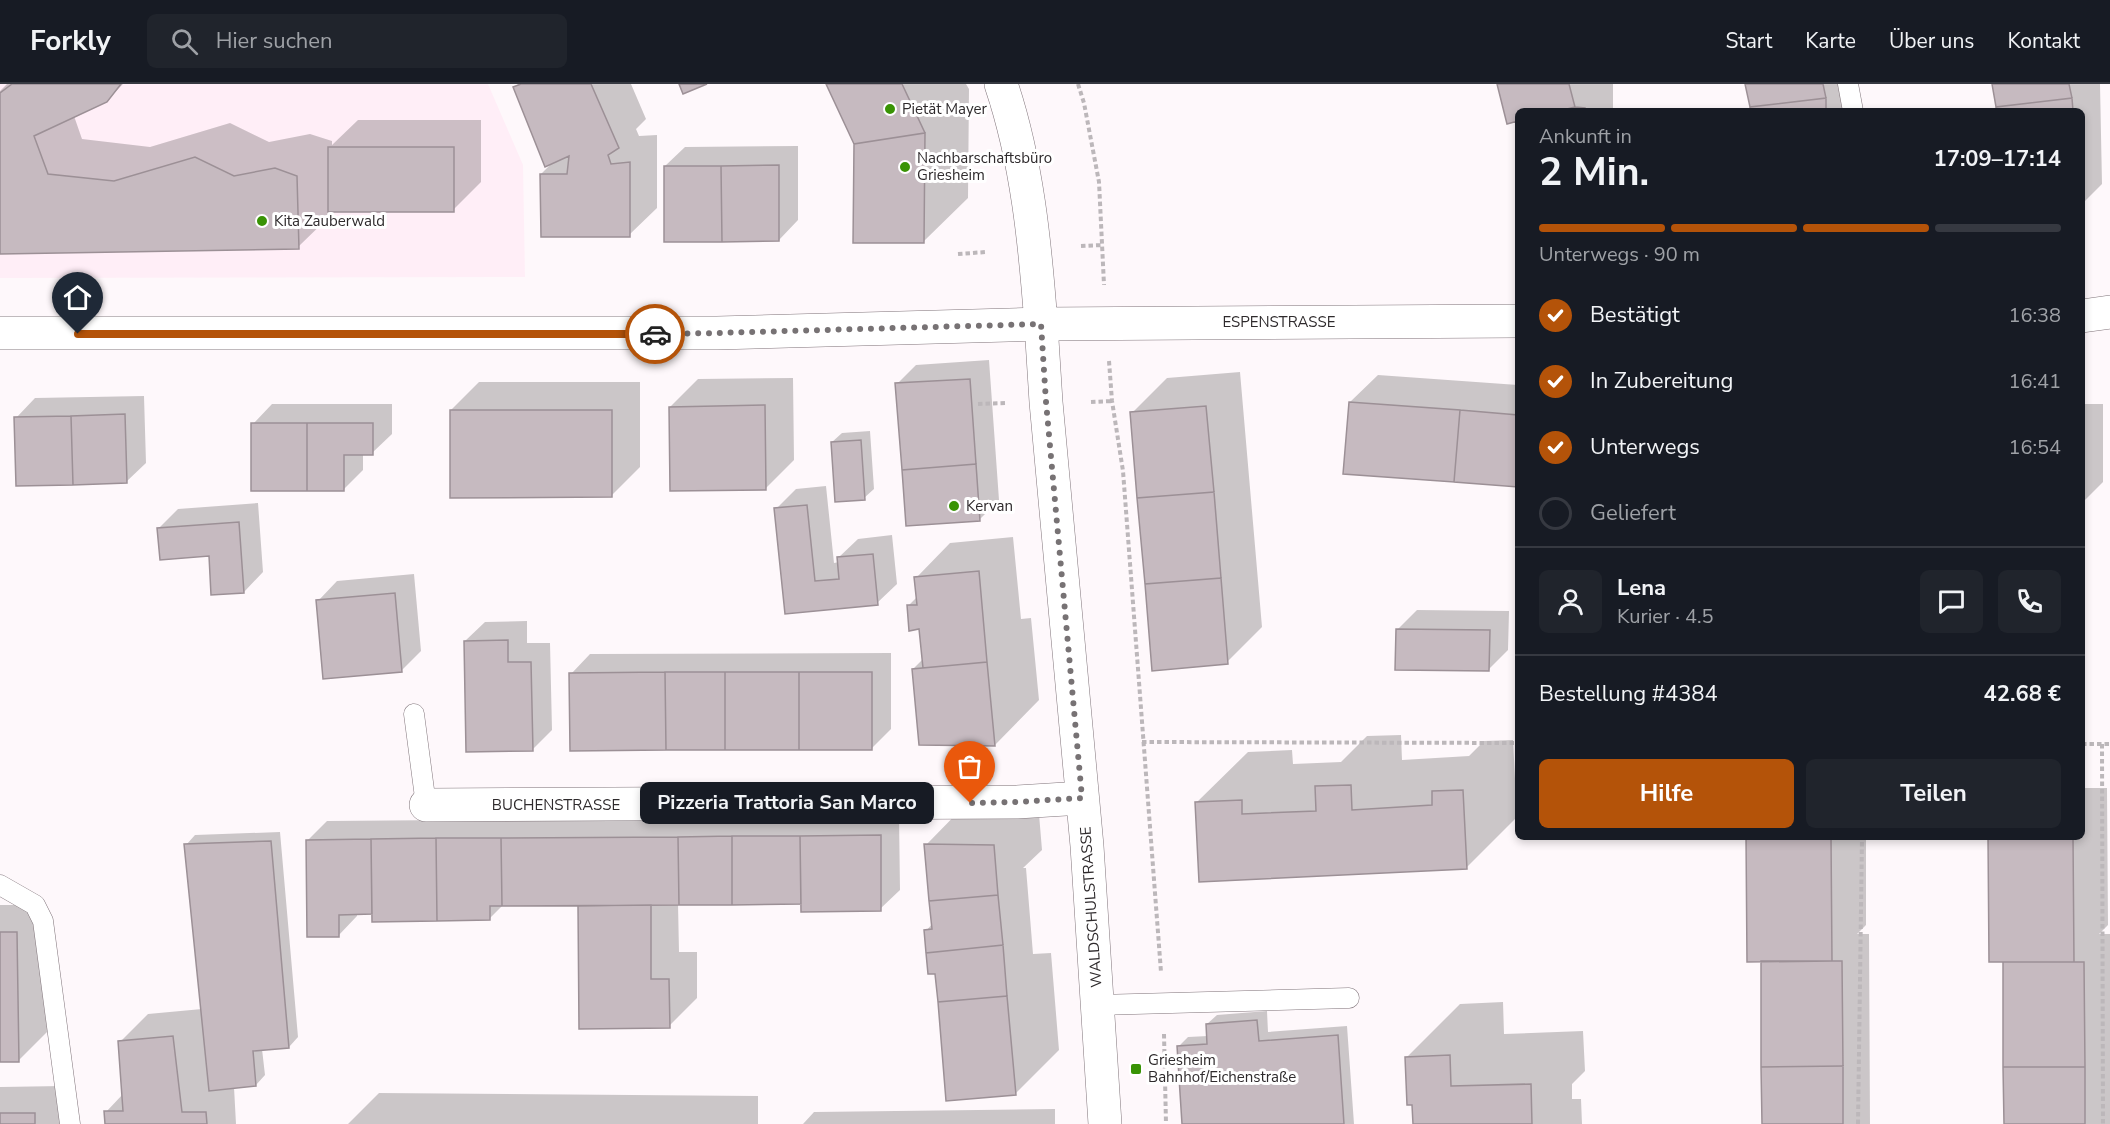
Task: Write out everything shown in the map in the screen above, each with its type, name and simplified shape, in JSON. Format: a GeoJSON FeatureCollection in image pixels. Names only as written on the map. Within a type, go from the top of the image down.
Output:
{"type":"FeatureCollection","features":[{"type":"Feature","properties":{"kind":"street","name":"WALDSCHULSTRASSE"},"geometry":{"type":"LineString","coordinates":[[1001,84],[1010,110],[1035,250],[1046,402],[1082,798],[1105,1124]]}},
{"type":"Feature","properties":{"kind":"street"},"geometry":{"type":"LineString","coordinates":[[2085,316],[2110,312]]}},
{"type":"Feature","properties":{"kind":"street","name":"ESPENSTRASSE"},"geometry":{"type":"LineString","coordinates":[[0,333],[717,333],[1041,324],[1515,321]]}},
{"type":"Feature","properties":{"kind":"street","name":"BUCHENSTRASSE"},"geometry":{"type":"LineString","coordinates":[[426,805],[1017,802],[1082,798]]}},
{"type":"Feature","properties":{"kind":"lane"},"geometry":{"type":"LineString","coordinates":[[1848,84],[1852,108]]}},
{"type":"Feature","properties":{"kind":"lane"},"geometry":{"type":"LineString","coordinates":[[414,714],[426,805]]}},
{"type":"Feature","properties":{"kind":"lane"},"geometry":{"type":"LineString","coordinates":[[0,885],[35,905],[43,921],[70,1124]]}},
{"type":"Feature","properties":{"kind":"lane"},"geometry":{"type":"LineString","coordinates":[[1098,1005],[1164,1005],[1348,998]]}},
{"type":"Feature","properties":{"kind":"path"},"geometry":{"type":"LineString","coordinates":[[1078,84],[1084,103],[1099,182],[1103,277]]}},
{"type":"Feature","properties":{"kind":"path"},"geometry":{"type":"LineString","coordinates":[[1081,246],[1102,245]]}},
{"type":"Feature","properties":{"kind":"path"},"geometry":{"type":"LineString","coordinates":[[958,254],[986,252]]}},
{"type":"Feature","properties":{"kind":"path"},"geometry":{"type":"LineString","coordinates":[[1110,370],[1112,401],[1123,471],[1142,742],[1164,1005],[1166,1124]]}},
{"type":"Feature","properties":{"kind":"path"},"geometry":{"type":"LineString","coordinates":[[1091,402],[1112,401]]}},
{"type":"Feature","properties":{"kind":"path"},"geometry":{"type":"LineString","coordinates":[[978,404],[1015,402]]}},
{"type":"Feature","properties":{"kind":"path"},"geometry":{"type":"LineString","coordinates":[[1142,742],[1515,743]]}},
{"type":"Feature","properties":{"kind":"path"},"geometry":{"type":"LineString","coordinates":[[2085,744],[2110,744]]}},
{"type":"Feature","properties":{"kind":"path"},"geometry":{"type":"LineString","coordinates":[[2102,744],[2103,1124]]}},
{"type":"Feature","properties":{"kind":"path"},"geometry":{"type":"LineString","coordinates":[[1858,1124],[1862,840]]}},
{"type":"Feature","properties":{"kind":"shaded area","name":"Kita Zauberwald"},"geometry":{"type":"Polygon","coordinates":[[[0,84],[488,84],[523,165],[525,277],[0,278],[0,84]]]}},
{"type":"Feature","properties":{"kind":"building"},"geometry":{"type":"Polygon","coordinates":[[[12,84],[121,84],[107,102],[34,136],[48,174],[114,181],[195,157],[234,176],[275,168],[297,176],[299,249],[0,254],[0,93],[12,84]]]}},
{"type":"Feature","properties":{"kind":"building"},"geometry":{"type":"Polygon","coordinates":[[[521,84],[591,84],[619,148],[608,155],[611,164],[630,162],[630,237],[541,237],[540,174],[567,174],[569,156],[545,167],[513,87],[521,84]]]}},
{"type":"Feature","properties":{"kind":"building"},"geometry":{"type":"Polygon","coordinates":[[[679,84],[707,84],[683,94],[679,84]]]}},
{"type":"Feature","properties":{"kind":"building"},"geometry":{"type":"Polygon","coordinates":[[[826,84],[902,84],[925,133],[854,144],[826,84]]]}},
{"type":"Feature","properties":{"kind":"building"},"geometry":{"type":"Polygon","coordinates":[[[1497,84],[1569,84],[1575,107],[1515,108],[1515,122],[1507,124],[1497,84]]]}},
{"type":"Feature","properties":{"kind":"building"},"geometry":{"type":"Polygon","coordinates":[[[1745,84],[1823,84],[1826,98],[1750,107],[1745,84]]]}},
{"type":"Feature","properties":{"kind":"building"},"geometry":{"type":"Polygon","coordinates":[[[1992,84],[2069,84],[2072,98],[1996,107],[1992,84]]]}},
{"type":"Feature","properties":{"kind":"building"},"geometry":{"type":"Polygon","coordinates":[[[1826,98],[1826,108],[1750,107],[1826,98]]]}},
{"type":"Feature","properties":{"kind":"building"},"geometry":{"type":"Polygon","coordinates":[[[2072,98],[2073,108],[1996,108],[2072,98]]]}},
{"type":"Feature","properties":{"kind":"building"},"geometry":{"type":"Polygon","coordinates":[[[925,133],[924,243],[853,243],[854,144],[925,133]]]}},
{"type":"Feature","properties":{"kind":"building"},"geometry":{"type":"Polygon","coordinates":[[[328,147],[454,147],[454,212],[328,212],[328,147]]]}},
{"type":"Feature","properties":{"kind":"building"},"geometry":{"type":"Polygon","coordinates":[[[779,165],[779,241],[722,242],[721,166],[779,165]]]}},
{"type":"Feature","properties":{"kind":"building"},"geometry":{"type":"Polygon","coordinates":[[[664,166],[721,166],[722,242],[664,242],[664,166]]]}},
{"type":"Feature","properties":{"kind":"building"},"geometry":{"type":"Polygon","coordinates":[[[970,379],[976,464],[902,470],[895,383],[970,379]]]}},
{"type":"Feature","properties":{"kind":"building"},"geometry":{"type":"Polygon","coordinates":[[[1349,402],[1460,410],[1454,482],[1343,474],[1349,402]]]}},
{"type":"Feature","properties":{"kind":"building"},"geometry":{"type":"Polygon","coordinates":[[[765,405],[766,490],[670,491],[669,407],[765,405]]]}},
{"type":"Feature","properties":{"kind":"building"},"geometry":{"type":"Polygon","coordinates":[[[1206,406],[1214,492],[1137,498],[1130,412],[1206,406]]]}},
{"type":"Feature","properties":{"kind":"building"},"geometry":{"type":"Polygon","coordinates":[[[450,410],[612,410],[612,497],[450,498],[450,410]]]}},
{"type":"Feature","properties":{"kind":"building"},"geometry":{"type":"Polygon","coordinates":[[[1460,410],[1515,415],[1515,487],[1454,482],[1460,410]]]}},
{"type":"Feature","properties":{"kind":"building"},"geometry":{"type":"Polygon","coordinates":[[[125,414],[127,483],[73,485],[71,416],[125,414]]]}},
{"type":"Feature","properties":{"kind":"building"},"geometry":{"type":"Polygon","coordinates":[[[71,416],[73,485],[16,486],[14,417],[71,416]]]}},
{"type":"Feature","properties":{"kind":"building"},"geometry":{"type":"Polygon","coordinates":[[[251,423],[307,423],[307,491],[251,491],[251,423]]]}},
{"type":"Feature","properties":{"kind":"building"},"geometry":{"type":"Polygon","coordinates":[[[307,423],[373,423],[373,455],[344,455],[344,491],[307,491],[307,423]]]}},
{"type":"Feature","properties":{"kind":"building"},"geometry":{"type":"Polygon","coordinates":[[[861,440],[865,500],[835,502],[831,442],[861,440]]]}},
{"type":"Feature","properties":{"kind":"building"},"geometry":{"type":"Polygon","coordinates":[[[976,464],[980,521],[906,526],[902,470],[976,464]]]}},
{"type":"Feature","properties":{"kind":"building"},"geometry":{"type":"Polygon","coordinates":[[[1214,492],[1221,578],[1145,584],[1137,498],[1214,492]]]}},
{"type":"Feature","properties":{"kind":"building"},"geometry":{"type":"Polygon","coordinates":[[[807,505],[815,581],[839,579],[837,557],[873,554],[878,605],[785,614],[774,508],[807,505]]]}},
{"type":"Feature","properties":{"kind":"building"},"geometry":{"type":"Polygon","coordinates":[[[239,522],[244,593],[211,595],[209,556],[160,560],[157,528],[239,522]]]}},
{"type":"Feature","properties":{"kind":"building"},"geometry":{"type":"Polygon","coordinates":[[[979,571],[987,662],[923,668],[919,629],[909,631],[907,605],[917,605],[914,577],[979,571]]]}},
{"type":"Feature","properties":{"kind":"building"},"geometry":{"type":"Polygon","coordinates":[[[1221,578],[1228,664],[1152,671],[1145,584],[1221,578]]]}},
{"type":"Feature","properties":{"kind":"building"},"geometry":{"type":"Polygon","coordinates":[[[395,593],[402,672],[323,679],[316,600],[395,593]]]}},
{"type":"Feature","properties":{"kind":"building"},"geometry":{"type":"Polygon","coordinates":[[[1396,629],[1490,630],[1489,671],[1395,670],[1396,629]]]}},
{"type":"Feature","properties":{"kind":"building"},"geometry":{"type":"Polygon","coordinates":[[[508,640],[508,662],[531,662],[533,751],[466,752],[464,641],[508,640]]]}},
{"type":"Feature","properties":{"kind":"building"},"geometry":{"type":"Polygon","coordinates":[[[987,662],[995,746],[919,745],[912,669],[987,662]]]}},
{"type":"Feature","properties":{"kind":"building"},"geometry":{"type":"Polygon","coordinates":[[[665,672],[666,750],[570,751],[569,673],[665,672]]]}},
{"type":"Feature","properties":{"kind":"building"},"geometry":{"type":"Polygon","coordinates":[[[665,672],[725,672],[725,750],[666,750],[665,672]]]}},
{"type":"Feature","properties":{"kind":"building"},"geometry":{"type":"Polygon","coordinates":[[[725,672],[799,672],[799,750],[725,750],[725,672]]]}},
{"type":"Feature","properties":{"kind":"building"},"geometry":{"type":"Polygon","coordinates":[[[799,672],[872,672],[872,750],[799,750],[799,672]]]}},
{"type":"Feature","properties":{"kind":"building"},"geometry":{"type":"Polygon","coordinates":[[[1351,785],[1352,810],[1432,805],[1432,791],[1463,790],[1467,869],[1199,882],[1195,802],[1242,800],[1242,814],[1316,811],[1315,786],[1351,785]]]}},
{"type":"Feature","properties":{"kind":"building"},"geometry":{"type":"Polygon","coordinates":[[[881,835],[881,911],[801,912],[800,836],[881,835]]]}},
{"type":"Feature","properties":{"kind":"building"},"geometry":{"type":"Polygon","coordinates":[[[732,836],[800,836],[801,904],[732,905],[732,836]]]}},
{"type":"Feature","properties":{"kind":"building"},"geometry":{"type":"Polygon","coordinates":[[[732,836],[732,905],[679,905],[678,837],[732,836]]]}},
{"type":"Feature","properties":{"kind":"building"},"geometry":{"type":"Polygon","coordinates":[[[678,837],[679,905],[502,906],[501,838],[678,837]]]}},
{"type":"Feature","properties":{"kind":"building"},"geometry":{"type":"Polygon","coordinates":[[[436,838],[501,838],[502,906],[490,906],[490,920],[437,921],[436,838]]]}},
{"type":"Feature","properties":{"kind":"building"},"geometry":{"type":"Polygon","coordinates":[[[436,838],[437,921],[372,922],[371,839],[436,838]]]}},
{"type":"Feature","properties":{"kind":"building"},"geometry":{"type":"Polygon","coordinates":[[[371,839],[372,914],[339,915],[339,937],[307,937],[306,840],[371,839]]]}},
{"type":"Feature","properties":{"kind":"building"},"geometry":{"type":"Polygon","coordinates":[[[1746,840],[1831,840],[1832,961],[1747,962],[1746,840]]]}},
{"type":"Feature","properties":{"kind":"building"},"geometry":{"type":"Polygon","coordinates":[[[1988,840],[2073,840],[2074,962],[1989,962],[1988,840]]]}},
{"type":"Feature","properties":{"kind":"building"},"geometry":{"type":"Polygon","coordinates":[[[271,841],[289,1048],[253,1051],[256,1086],[209,1091],[184,844],[271,841]]]}},
{"type":"Feature","properties":{"kind":"building"},"geometry":{"type":"Polygon","coordinates":[[[924,844],[994,845],[998,895],[929,901],[924,844]]]}},
{"type":"Feature","properties":{"kind":"building"},"geometry":{"type":"Polygon","coordinates":[[[998,895],[1003,945],[926,953],[924,930],[932,929],[929,901],[998,895]]]}},
{"type":"Feature","properties":{"kind":"building"},"geometry":{"type":"Polygon","coordinates":[[[651,905],[651,979],[669,979],[670,1028],[579,1029],[578,906],[651,905]]]}},
{"type":"Feature","properties":{"kind":"building"},"geometry":{"type":"Polygon","coordinates":[[[0,932],[17,932],[19,1062],[0,1062],[0,932]]]}},
{"type":"Feature","properties":{"kind":"building"},"geometry":{"type":"Polygon","coordinates":[[[1003,945],[1007,996],[938,1002],[935,974],[928,974],[926,953],[1003,945]]]}},
{"type":"Feature","properties":{"kind":"building"},"geometry":{"type":"Polygon","coordinates":[[[1761,961],[1842,961],[1843,1066],[1761,1067],[1761,961]]]}},
{"type":"Feature","properties":{"kind":"building"},"geometry":{"type":"Polygon","coordinates":[[[2003,962],[2084,962],[2085,1067],[2003,1067],[2003,962]]]}},
{"type":"Feature","properties":{"kind":"building"},"geometry":{"type":"Polygon","coordinates":[[[1007,996],[1016,1095],[946,1101],[938,1002],[1007,996]]]}},
{"type":"Feature","properties":{"kind":"building"},"geometry":{"type":"Polygon","coordinates":[[[1257,1020],[1259,1041],[1338,1035],[1344,1124],[1182,1124],[1177,1046],[1207,1044],[1206,1024],[1257,1020]]]}},
{"type":"Feature","properties":{"kind":"building"},"geometry":{"type":"Polygon","coordinates":[[[173,1036],[182,1112],[206,1112],[207,1124],[105,1124],[104,1111],[123,1111],[118,1041],[173,1036]]]}},
{"type":"Feature","properties":{"kind":"building"},"geometry":{"type":"Polygon","coordinates":[[[1450,1055],[1451,1086],[1531,1084],[1532,1124],[1413,1124],[1412,1105],[1407,1105],[1405,1057],[1450,1055]]]}},
{"type":"Feature","properties":{"kind":"building"},"geometry":{"type":"Polygon","coordinates":[[[1843,1066],[1843,1124],[1762,1124],[1761,1067],[1843,1066]]]}},
{"type":"Feature","properties":{"kind":"building"},"geometry":{"type":"Polygon","coordinates":[[[2003,1067],[2085,1067],[2085,1124],[2004,1124],[2003,1067]]]}},
{"type":"Feature","properties":{"kind":"building"},"geometry":{"type":"Polygon","coordinates":[[[0,1113],[35,1113],[35,1124],[0,1124],[0,1113]]]}},
{"type":"Feature","properties":{"kind":"way so far"},"geometry":{"type":"LineString","coordinates":[[655,334],[1041,324],[1082,798],[970,803]]}},
{"type":"Feature","properties":{"kind":"place","name":"Pietät Mayer"},"geometry":{"type":"Point","coordinates":[890,109]}},
{"type":"Feature","properties":{"kind":"place","name":"Nachbarschaftsbüro Griesheim"},"geometry":{"type":"Point","coordinates":[905,167]}},
{"type":"Feature","properties":{"kind":"place","name":"Kita Zauberwald"},"geometry":{"type":"Point","coordinates":[262,221]}},
{"type":"Feature","properties":{"kind":"place","name":"Kervan"},"geometry":{"type":"Point","coordinates":[954,506]}},
{"type":"Feature","properties":{"kind":"place","name":"Pizzeria Trattoria San Marco"},"geometry":{"type":"Point","coordinates":[970,803]}},
{"type":"Feature","properties":{"kind":"place","name":"Griesheim Bahnhof/Eichenstraße"},"geometry":{"type":"Point","coordinates":[1136,1069]}},
{"type":"Feature","properties":{"kind":"route"},"geometry":{"type":"LineString","coordinates":[[78,334],[655,334]]}}]}
